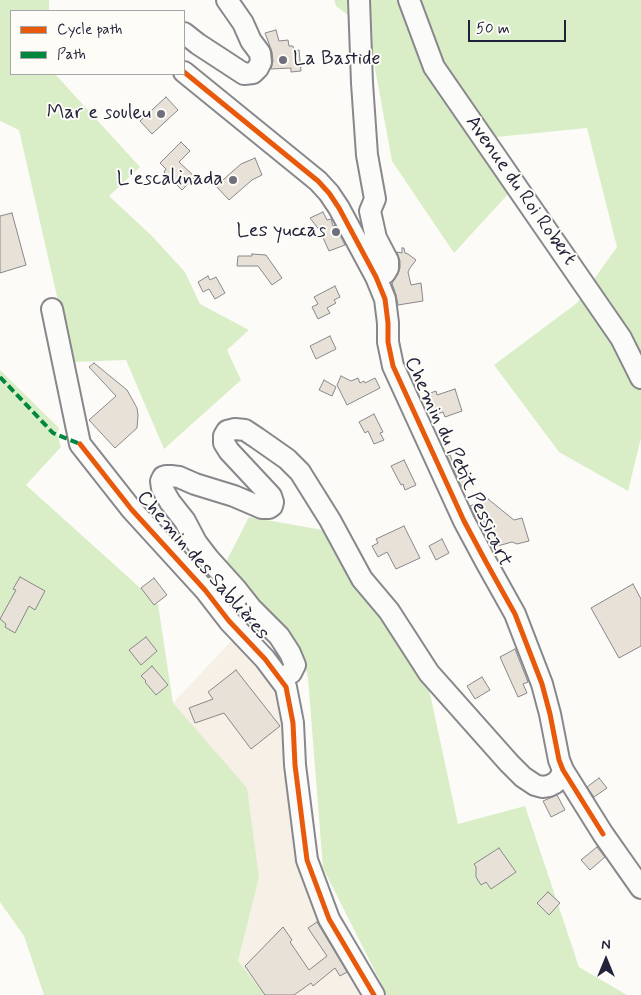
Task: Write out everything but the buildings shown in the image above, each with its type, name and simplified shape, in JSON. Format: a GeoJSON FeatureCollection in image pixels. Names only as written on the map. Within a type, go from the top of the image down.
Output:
{"type":"FeatureCollection","features":[{"type":"Feature","properties":{"kind":"street"},"geometry":{"type":"LineString","coordinates":[[185,34],[244,74],[253,73],[261,62],[260,53],[251,41],[243,22],[226,0]]}},
{"type":"Feature","properties":{"kind":"street"},"geometry":{"type":"LineString","coordinates":[[359,0],[362,83],[368,154],[375,199],[370,211],[376,238],[388,261],[388,268],[385,273],[376,277]]}},
{"type":"Feature","properties":{"kind":"street","name":"Avenue du Roi Robert"},"geometry":{"type":"LineString","coordinates":[[409,0],[434,67],[616,330],[641,378]]}},
{"type":"Feature","properties":{"kind":"street","name":"Chemin du Petit Pessicart"},"geometry":{"type":"LineString","coordinates":[[185,73],[318,181],[329,192],[339,208],[376,277],[385,299],[388,342],[393,366],[464,521],[515,614],[542,684],[562,770],[603,834],[641,888]]}},
{"type":"Feature","properties":{"kind":"street","name":"Chemin des Sablières"},"geometry":{"type":"LineString","coordinates":[[52,309],[80,444],[132,510],[205,590],[229,621],[265,659],[286,687],[293,723],[295,764],[307,860],[329,918],[374,995]]}},
{"type":"Feature","properties":{"kind":"street"},"geometry":{"type":"LineString","coordinates":[[280,679],[290,672],[295,665],[290,653],[279,636],[251,608],[209,559],[162,488],[163,477],[179,477],[262,508],[272,506],[271,496],[229,451],[224,443],[224,436],[227,431],[235,429],[245,430],[287,459],[300,472],[330,520],[362,579],[389,611],[429,673],[509,763],[523,777],[542,787],[555,783],[560,778],[562,770]]}},
{"type":"Feature","properties":{"kind":"shaded area"},"geometry":{"type":"Polygon","coordinates":[[[234,638],[282,695],[283,750],[316,911],[364,995],[265,995],[238,962],[259,878],[173,703],[234,638]]]}},
{"type":"Feature","properties":{"kind":"green space"},"geometry":{"type":"Polygon","coordinates":[[[0,0],[49,0],[49,10],[10,10],[10,75],[56,75],[140,167],[109,196],[151,235],[185,272],[200,304],[249,330],[227,350],[241,380],[164,449],[126,360],[72,362],[19,130],[0,121],[0,0]]]}},
{"type":"Feature","properties":{"kind":"green space"},"geometry":{"type":"Polygon","coordinates":[[[334,0],[401,0],[511,191],[454,253],[392,161],[368,30],[336,6],[334,0]]]}},
{"type":"Feature","properties":{"kind":"green space"},"geometry":{"type":"Polygon","coordinates":[[[416,0],[641,0],[641,438],[628,491],[559,452],[494,365],[577,303],[617,247],[587,128],[496,137],[439,63],[416,0]]]}},
{"type":"Feature","properties":{"kind":"green space"},"geometry":{"type":"Polygon","coordinates":[[[0,370],[59,428],[57,434],[61,447],[26,485],[158,604],[173,703],[247,788],[259,878],[238,961],[265,995],[44,995],[24,936],[0,902],[0,370]]]}},
{"type":"Feature","properties":{"kind":"green space"},"geometry":{"type":"Polygon","coordinates":[[[249,517],[323,530],[429,689],[458,824],[525,806],[579,967],[627,995],[387,995],[323,868],[308,678],[303,657],[226,562],[249,517]]]}},
{"type":"Feature","properties":{"kind":"marked path"},"geometry":{"type":"LineString","coordinates":[[0,377],[53,433],[80,444]]}},
{"type":"Feature","properties":{"kind":"cycle path"},"geometry":{"type":"LineString","coordinates":[[185,73],[318,181],[339,208],[376,277],[385,299],[388,342],[393,366],[464,521],[515,614],[542,684],[559,760],[563,770],[603,834]]}},
{"type":"Feature","properties":{"kind":"cycle path"},"geometry":{"type":"LineString","coordinates":[[80,444],[132,510],[205,590],[229,621],[265,659],[286,687],[293,723],[295,765],[307,860],[329,919],[374,995]]}},
{"type":"Feature","properties":{"kind":"place","name":"La Bastide"},"geometry":{"type":"Point","coordinates":[283,60]}},
{"type":"Feature","properties":{"kind":"place","name":"Mar e souleu"},"geometry":{"type":"Point","coordinates":[161,114]}},
{"type":"Feature","properties":{"kind":"place","name":"L'escalinada"},"geometry":{"type":"Point","coordinates":[233,180]}},
{"type":"Feature","properties":{"kind":"place","name":"Les yuccas"},"geometry":{"type":"Point","coordinates":[336,232]}}]}
